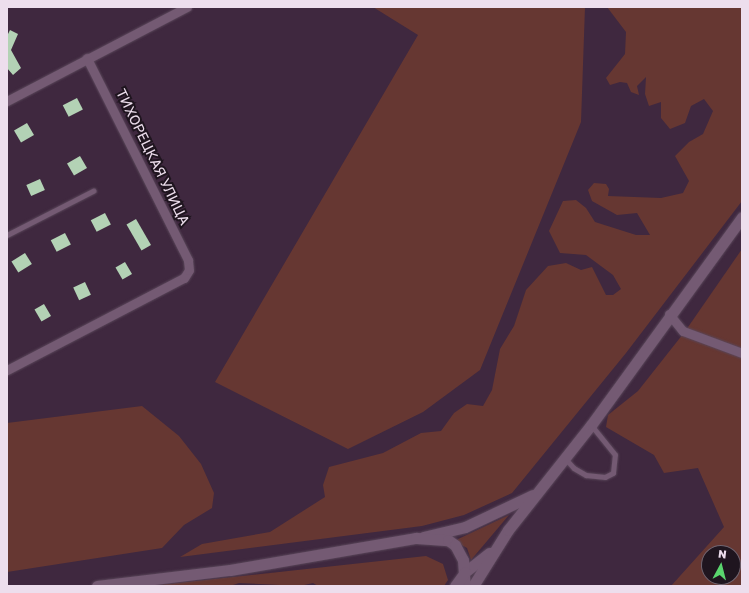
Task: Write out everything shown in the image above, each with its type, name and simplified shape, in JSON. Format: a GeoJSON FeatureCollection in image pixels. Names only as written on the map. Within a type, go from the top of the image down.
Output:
{"type":"FeatureCollection","features":[{"type":"Feature","properties":{"kind":"street"},"geometry":{"type":"LineString","coordinates":[[7,101],[187,7]]}},
{"type":"Feature","properties":{"kind":"street","name":"ТИХОРЕЦКАЯ УЛИЦА"},"geometry":{"type":"LineString","coordinates":[[7,370],[184,278],[189,270],[188,260],[88,58]]}},
{"type":"Feature","properties":{"kind":"street"},"geometry":{"type":"LineString","coordinates":[[472,586],[495,549],[535,494],[591,425],[669,314],[742,217]]}},
{"type":"Feature","properties":{"kind":"street"},"geometry":{"type":"LineString","coordinates":[[669,314],[683,331],[742,353]]}},
{"type":"Feature","properties":{"kind":"street"},"geometry":{"type":"LineString","coordinates":[[97,586],[230,570],[416,538],[465,528],[535,494]]}},
{"type":"Feature","properties":{"kind":"street"},"geometry":{"type":"LineString","coordinates":[[416,538],[448,540],[460,552],[465,572],[465,586]]}},
{"type":"Feature","properties":{"kind":"street"},"geometry":{"type":"LineString","coordinates":[[455,586],[465,572],[495,549]]}},
{"type":"Feature","properties":{"kind":"lane"},"geometry":{"type":"LineString","coordinates":[[7,235],[93,191]]}},
{"type":"Feature","properties":{"kind":"lane"},"geometry":{"type":"LineString","coordinates":[[565,458],[574,468],[586,475],[606,477],[613,473],[615,454],[591,425]]}},
{"type":"Feature","properties":{"kind":"shaded area"},"geometry":{"type":"Polygon","coordinates":[[[373,7],[585,7],[581,122],[480,370],[423,412],[348,449],[215,382],[418,35],[373,7]]]}},
{"type":"Feature","properties":{"kind":"shaded area"},"geometry":{"type":"Polygon","coordinates":[[[607,7],[742,7],[742,201],[626,353],[512,493],[464,515],[422,526],[180,557],[202,544],[270,532],[325,497],[323,485],[329,467],[383,453],[421,433],[441,431],[454,413],[467,404],[483,406],[492,390],[500,349],[514,326],[526,290],[548,266],[566,263],[581,270],[592,267],[606,295],[613,295],[621,289],[613,275],[586,255],[560,253],[549,231],[563,201],[576,200],[586,208],[595,222],[636,235],[650,235],[637,213],[617,215],[592,201],[588,190],[594,183],[606,184],[609,189],[608,196],[661,198],[683,193],[689,181],[675,156],[689,142],[703,134],[713,111],[704,99],[691,106],[685,123],[670,129],[661,118],[661,102],[649,106],[645,94],[646,77],[637,86],[639,95],[631,92],[627,83],[620,82],[610,85],[606,78],[625,54],[626,32],[607,7]]]}},
{"type":"Feature","properties":{"kind":"shaded area"},"geometry":{"type":"Polygon","coordinates":[[[742,249],[742,351],[686,330],[742,249]]]}},
{"type":"Feature","properties":{"kind":"shaded area"},"geometry":{"type":"Polygon","coordinates":[[[683,334],[742,357],[742,586],[671,586],[701,553],[701,585],[741,585],[741,545],[708,545],[724,527],[698,468],[664,473],[654,455],[606,427],[608,415],[638,391],[683,334]]]}},
{"type":"Feature","properties":{"kind":"shaded area"},"geometry":{"type":"Polygon","coordinates":[[[142,406],[179,436],[201,464],[214,493],[212,508],[184,525],[162,548],[7,572],[7,423],[142,406]]]}},
{"type":"Feature","properties":{"kind":"shaded area"},"geometry":{"type":"Polygon","coordinates":[[[509,515],[471,560],[467,548],[454,541],[509,515]]]}},
{"type":"Feature","properties":{"kind":"shaded area"},"geometry":{"type":"Polygon","coordinates":[[[426,556],[443,564],[448,580],[444,586],[318,586],[313,583],[300,586],[239,583],[230,586],[149,586],[426,556]]]}},
{"type":"Feature","properties":{"kind":"building"},"geometry":{"type":"Polygon","coordinates":[[[10,30],[18,34],[11,50],[21,68],[13,75],[7,68],[7,36],[10,30]]]}},
{"type":"Feature","properties":{"kind":"building"},"geometry":{"type":"Polygon","coordinates":[[[77,98],[83,110],[69,117],[63,105],[77,98]]]}},
{"type":"Feature","properties":{"kind":"building"},"geometry":{"type":"Polygon","coordinates":[[[27,123],[34,135],[21,143],[14,130],[27,123]]]}},
{"type":"Feature","properties":{"kind":"building"},"geometry":{"type":"Polygon","coordinates":[[[80,156],[87,168],[74,176],[67,164],[80,156]]]}},
{"type":"Feature","properties":{"kind":"building"},"geometry":{"type":"Polygon","coordinates":[[[40,179],[45,190],[31,196],[26,185],[40,179]]]}},
{"type":"Feature","properties":{"kind":"building"},"geometry":{"type":"Polygon","coordinates":[[[105,213],[111,225],[97,232],[91,220],[105,213]]]}},
{"type":"Feature","properties":{"kind":"building"},"geometry":{"type":"Polygon","coordinates":[[[136,219],[151,245],[141,250],[126,224],[136,219]]]}},
{"type":"Feature","properties":{"kind":"building"},"geometry":{"type":"Polygon","coordinates":[[[65,233],[71,245],[57,252],[51,240],[65,233]]]}},
{"type":"Feature","properties":{"kind":"building"},"geometry":{"type":"Polygon","coordinates":[[[25,253],[32,264],[18,273],[11,261],[25,253]]]}},
{"type":"Feature","properties":{"kind":"building"},"geometry":{"type":"Polygon","coordinates":[[[125,262],[132,274],[122,280],[115,268],[125,262]]]}},
{"type":"Feature","properties":{"kind":"building"},"geometry":{"type":"Polygon","coordinates":[[[85,282],[91,295],[79,300],[73,287],[85,282]]]}},
{"type":"Feature","properties":{"kind":"building"},"geometry":{"type":"Polygon","coordinates":[[[44,304],[51,316],[41,322],[34,310],[44,304]]]}}]}
